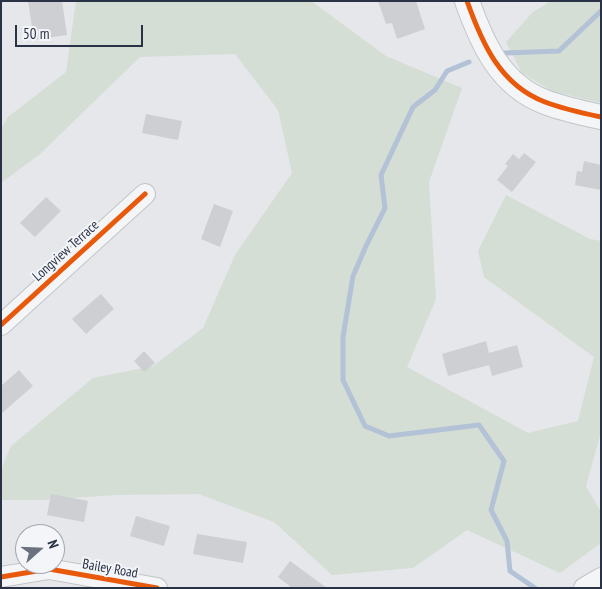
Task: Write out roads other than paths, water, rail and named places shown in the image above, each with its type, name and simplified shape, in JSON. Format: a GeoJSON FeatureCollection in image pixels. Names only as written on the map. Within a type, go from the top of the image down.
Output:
{"type":"FeatureCollection","features":[{"type":"Feature","properties":{"kind":"street"},"geometry":{"type":"LineString","coordinates":[[467,1],[484,43],[494,61],[515,84],[543,101],[601,117]]}},
{"type":"Feature","properties":{"kind":"street","name":"Longview Terrace"},"geometry":{"type":"LineString","coordinates":[[1,324],[146,194]]}},
{"type":"Feature","properties":{"kind":"street","name":"Bailey Road"},"geometry":{"type":"LineString","coordinates":[[1,577],[49,570],[157,588]]}},
{"type":"Feature","properties":{"kind":"street"},"geometry":{"type":"LineString","coordinates":[[584,588],[601,578]]}},
{"type":"Feature","properties":{"kind":"waterway"},"geometry":{"type":"LineString","coordinates":[[505,53],[559,51],[601,11]]}},
{"type":"Feature","properties":{"kind":"waterway"},"geometry":{"type":"LineString","coordinates":[[469,62],[447,71],[435,90],[413,107],[381,175],[385,208],[353,276],[343,337],[343,380],[365,426],[389,436],[479,425],[504,461],[491,510],[507,541],[510,571],[535,588]]}}]}
